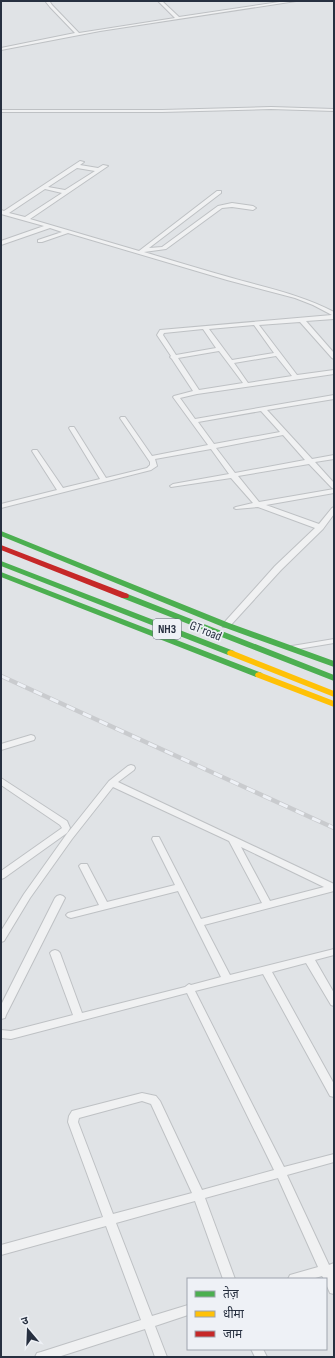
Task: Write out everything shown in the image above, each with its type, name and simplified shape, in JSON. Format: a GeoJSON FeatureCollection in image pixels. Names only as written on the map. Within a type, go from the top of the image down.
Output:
{"type":"FeatureCollection","features":[{"type":"Feature","properties":{"kind":"main road"},"geometry":{"type":"LineString","coordinates":[[1,533],[226,625],[334,664]]}},
{"type":"Feature","properties":{"kind":"main road","name":"GT road"},"geometry":{"type":"LineString","coordinates":[[1,547],[334,678]]}},
{"type":"Feature","properties":{"kind":"main road","name":"GT road"},"geometry":{"type":"LineString","coordinates":[[1,563],[334,694]]}},
{"type":"Feature","properties":{"kind":"main road"},"geometry":{"type":"LineString","coordinates":[[1,574],[334,704]]}},
{"type":"Feature","properties":{"kind":"street"},"geometry":{"type":"LineString","coordinates":[[49,1],[48,2],[51,6],[78,34]]}},
{"type":"Feature","properties":{"kind":"street"},"geometry":{"type":"LineString","coordinates":[[160,1],[178,18]]}},
{"type":"Feature","properties":{"kind":"street"},"geometry":{"type":"LineString","coordinates":[[1,49],[78,34],[294,1]]}},
{"type":"Feature","properties":{"kind":"street"},"geometry":{"type":"LineString","coordinates":[[1,111],[162,111],[277,108],[334,110]]}},
{"type":"Feature","properties":{"kind":"street"},"geometry":{"type":"LineString","coordinates":[[3,212],[82,162]]}},
{"type":"Feature","properties":{"kind":"street"},"geometry":{"type":"LineString","coordinates":[[76,166],[99,170]]}},
{"type":"Feature","properties":{"kind":"street"},"geometry":{"type":"LineString","coordinates":[[26,219],[105,166]]}},
{"type":"Feature","properties":{"kind":"street"},"geometry":{"type":"LineString","coordinates":[[43,187],[65,192]]}},
{"type":"Feature","properties":{"kind":"street"},"geometry":{"type":"LineString","coordinates":[[140,252],[219,192]]}},
{"type":"Feature","properties":{"kind":"street"},"geometry":{"type":"LineString","coordinates":[[140,252],[164,248],[220,207],[232,205],[253,208]]}},
{"type":"Feature","properties":{"kind":"street"},"geometry":{"type":"LineString","coordinates":[[3,212],[67,232],[297,297],[334,314]]}},
{"type":"Feature","properties":{"kind":"street"},"geometry":{"type":"LineString","coordinates":[[1,243],[50,226]]}},
{"type":"Feature","properties":{"kind":"street"},"geometry":{"type":"LineString","coordinates":[[40,241],[67,232]]}},
{"type":"Feature","properties":{"kind":"street"},"geometry":{"type":"LineString","coordinates":[[197,392],[173,357],[160,336],[160,333],[204,327],[334,317]]}},
{"type":"Feature","properties":{"kind":"street"},"geometry":{"type":"LineString","coordinates":[[301,320],[334,357]]}},
{"type":"Feature","properties":{"kind":"street"},"geometry":{"type":"LineString","coordinates":[[255,323],[296,378]]}},
{"type":"Feature","properties":{"kind":"street"},"geometry":{"type":"LineString","coordinates":[[204,327],[247,385]]}},
{"type":"Feature","properties":{"kind":"street"},"geometry":{"type":"LineString","coordinates":[[327,348],[334,347]]}},
{"type":"Feature","properties":{"kind":"street"},"geometry":{"type":"LineString","coordinates":[[173,357],[220,350]]}},
{"type":"Feature","properties":{"kind":"street"},"geometry":{"type":"LineString","coordinates":[[230,362],[278,354]]}},
{"type":"Feature","properties":{"kind":"street"},"geometry":{"type":"LineString","coordinates":[[320,527],[257,504],[233,476],[176,397],[197,392],[334,372]]}},
{"type":"Feature","properties":{"kind":"street"},"geometry":{"type":"LineString","coordinates":[[193,421],[334,397]]}},
{"type":"Feature","properties":{"kind":"street"},"geometry":{"type":"LineString","coordinates":[[262,409],[312,461],[334,487]]}},
{"type":"Feature","properties":{"kind":"street"},"geometry":{"type":"LineString","coordinates":[[1,506],[149,469],[154,466],[151,458],[123,418]]}},
{"type":"Feature","properties":{"kind":"street"},"geometry":{"type":"LineString","coordinates":[[72,428],[104,480]]}},
{"type":"Feature","properties":{"kind":"street"},"geometry":{"type":"LineString","coordinates":[[151,458],[285,433]]}},
{"type":"Feature","properties":{"kind":"street"},"geometry":{"type":"LineString","coordinates":[[35,450],[61,491]]}},
{"type":"Feature","properties":{"kind":"street"},"geometry":{"type":"LineString","coordinates":[[173,486],[334,458]]}},
{"type":"Feature","properties":{"kind":"street"},"geometry":{"type":"LineString","coordinates":[[238,508],[334,491]]}},
{"type":"Feature","properties":{"kind":"street"},"geometry":{"type":"LineString","coordinates":[[226,625],[278,568],[320,527],[334,509]]}},
{"type":"Feature","properties":{"kind":"street"},"geometry":{"type":"LineString","coordinates":[[292,648],[334,641]]}},
{"type":"Feature","properties":{"kind":"street"},"geometry":{"type":"LineString","coordinates":[[1,747],[31,738]]}},
{"type":"Feature","properties":{"kind":"street"},"geometry":{"type":"LineString","coordinates":[[1,939],[27,896],[69,837],[112,783],[130,768]]}},
{"type":"Feature","properties":{"kind":"street"},"geometry":{"type":"LineString","coordinates":[[1,781],[64,823],[66,828],[64,831],[1,876]]}},
{"type":"Feature","properties":{"kind":"street"},"geometry":{"type":"LineString","coordinates":[[112,783],[155,802],[233,841],[334,888],[199,923]]}},
{"type":"Feature","properties":{"kind":"street"},"geometry":{"type":"LineString","coordinates":[[156,839],[227,979]]}},
{"type":"Feature","properties":{"kind":"street"},"geometry":{"type":"LineString","coordinates":[[233,841],[268,906]]}},
{"type":"Feature","properties":{"kind":"street"},"geometry":{"type":"LineString","coordinates":[[84,866],[104,905]]}},
{"type":"Feature","properties":{"kind":"street"},"geometry":{"type":"LineString","coordinates":[[71,915],[104,905],[181,887]]}},
{"type":"Feature","properties":{"kind":"street"},"geometry":{"type":"LineString","coordinates":[[1,1015],[60,898]]}},
{"type":"Feature","properties":{"kind":"street"},"geometry":{"type":"LineString","coordinates":[[1,1034],[11,1035],[334,952]]}},
{"type":"Feature","properties":{"kind":"street"},"geometry":{"type":"LineString","coordinates":[[55,953],[79,1017]]}},
{"type":"Feature","properties":{"kind":"street"},"geometry":{"type":"LineString","coordinates":[[309,959],[334,1002]]}},
{"type":"Feature","properties":{"kind":"street"},"geometry":{"type":"LineString","coordinates":[[266,970],[334,1093]]}},
{"type":"Feature","properties":{"kind":"street"},"geometry":{"type":"LineString","coordinates":[[190,988],[329,1269],[334,1290]]}},
{"type":"Feature","properties":{"kind":"street"},"geometry":{"type":"LineString","coordinates":[[161,1357],[73,1122],[76,1114],[142,1097],[152,1098],[155,1101],[198,1194],[229,1278]]}},
{"type":"Feature","properties":{"kind":"street"},"geometry":{"type":"LineString","coordinates":[[1,1250],[198,1194],[334,1158]]}},
{"type":"Feature","properties":{"kind":"street"},"geometry":{"type":"LineString","coordinates":[[298,1278],[329,1269]]}},
{"type":"Feature","properties":{"kind":"street"},"geometry":{"type":"LineString","coordinates":[[41,1357],[187,1310]]}},
{"type":"Feature","properties":{"kind":"railway"},"geometry":{"type":"LineString","coordinates":[[1,676],[334,828]]}},
{"type":"Feature","properties":{"kind":"traffic: fast"},"geometry":{"type":"LineString","coordinates":[[1,533],[226,625],[334,664]]}},
{"type":"Feature","properties":{"kind":"traffic: fast"},"geometry":{"type":"LineString","coordinates":[[1,563],[231,653]]}},
{"type":"Feature","properties":{"kind":"traffic: fast"},"geometry":{"type":"LineString","coordinates":[[1,574],[259,675]]}},
{"type":"Feature","properties":{"kind":"traffic: fast"},"geometry":{"type":"LineString","coordinates":[[125,596],[334,678]]}},
{"type":"Feature","properties":{"kind":"traffic: slow"},"geometry":{"type":"LineString","coordinates":[[231,653],[334,694]]}},
{"type":"Feature","properties":{"kind":"traffic: slow"},"geometry":{"type":"LineString","coordinates":[[259,675],[334,704]]}},
{"type":"Feature","properties":{"kind":"traffic: jam"},"geometry":{"type":"LineString","coordinates":[[1,547],[125,596]]}}]}
